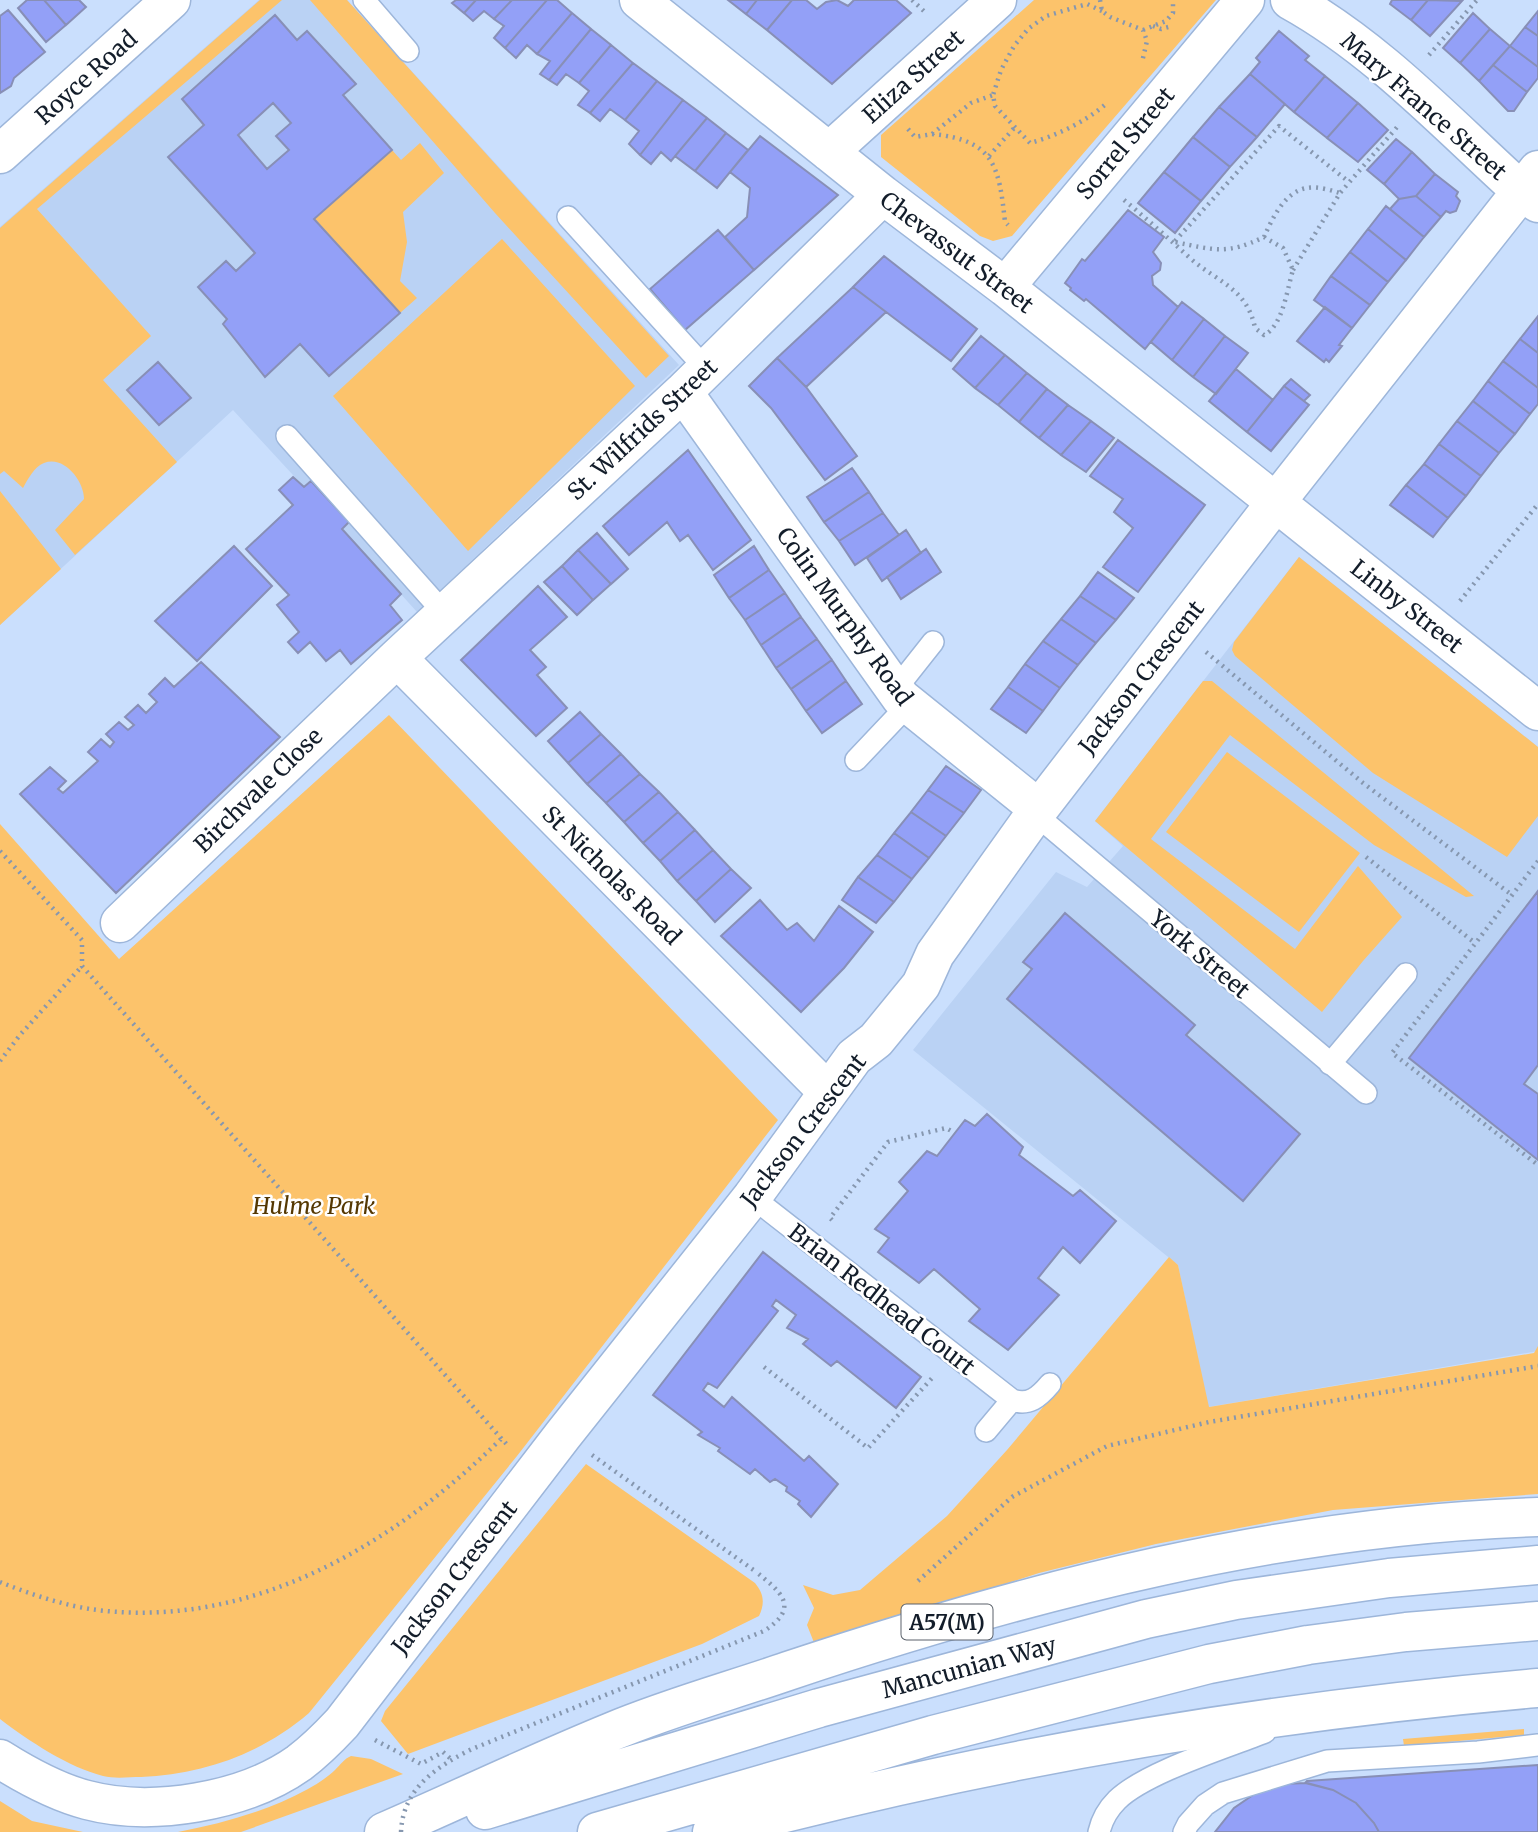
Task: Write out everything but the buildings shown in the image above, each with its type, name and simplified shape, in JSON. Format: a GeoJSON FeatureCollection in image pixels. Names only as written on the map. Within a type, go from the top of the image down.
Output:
{"type":"FeatureCollection","features":[{"type":"Feature","properties":{"kind":"main road","name":"Royce Road"},"geometry":{"type":"LineString","coordinates":[[0,154],[171,0]]}},
{"type":"Feature","properties":{"kind":"main road","name":"Chevassut Street"},"geometry":{"type":"LineString","coordinates":[[639,0],[883,195],[1005,287],[1276,502]]}},
{"type":"Feature","properties":{"kind":"main road","name":"Eliza Street"},"geometry":{"type":"LineString","coordinates":[[829,152],[997,0]]}},
{"type":"Feature","properties":{"kind":"main road","name":"Sorrel Street"},"geometry":{"type":"LineString","coordinates":[[1005,287],[1245,0]]}},
{"type":"Feature","properties":{"kind":"main road","name":"Mary France Street"},"geometry":{"type":"LineString","coordinates":[[1290,0],[1352,41],[1532,188]]}},
{"type":"Feature","properties":{"kind":"main road","name":"Jackson Crescent"},"geometry":{"type":"LineString","coordinates":[[0,1759],[61,1791],[88,1801],[124,1807],[188,1804],[246,1790],[296,1765],[321,1746],[342,1723],[563,1435],[752,1197],[854,1057],[876,1040],[921,985],[935,954],[1037,811],[1276,502],[1532,188]]}},
{"type":"Feature","properties":{"kind":"main road","name":"St. Wilfrids Street"},"geometry":{"type":"LineString","coordinates":[[397,658],[695,381],[883,195]]}},
{"type":"Feature","properties":{"kind":"main road","name":"Colin Murphy Road"},"geometry":{"type":"LineString","coordinates":[[695,381],[902,697],[1037,811]]}},
{"type":"Feature","properties":{"kind":"main road","name":"Linby Street"},"geometry":{"type":"LineString","coordinates":[[1276,502],[1538,710]]}},
{"type":"Feature","properties":{"kind":"main road","name":"Birchvale Close"},"geometry":{"type":"LineString","coordinates":[[120,923],[397,658]]}},
{"type":"Feature","properties":{"kind":"main road","name":"St Nicholas Road"},"geometry":{"type":"LineString","coordinates":[[397,658],[828,1092]]}},
{"type":"Feature","properties":{"kind":"main road","name":"A57(M)"},"geometry":{"type":"LineString","coordinates":[[384,1832],[613,1730],[858,1648],[1027,1599],[1213,1553],[1306,1538],[1399,1525],[1538,1517]]}},
{"type":"Feature","properties":{"kind":"main road","name":"Mancunian Way"},"geometry":{"type":"LineString","coordinates":[[413,1832],[819,1708],[1146,1619],[1236,1600],[1389,1578],[1538,1565]]}},
{"type":"Feature","properties":{"kind":"main road"},"geometry":{"type":"LineString","coordinates":[[597,1832],[933,1735],[1209,1664],[1308,1645],[1406,1632],[1538,1621]]}},
{"type":"Feature","properties":{"kind":"main road"},"geometry":{"type":"LineString","coordinates":[[712,1832],[925,1781],[1116,1743],[1322,1710],[1538,1688]]}},
{"type":"Feature","properties":{"kind":"lane"},"geometry":{"type":"LineString","coordinates":[[364,0],[408,51]]}},
{"type":"Feature","properties":{"kind":"lane"},"geometry":{"type":"LineString","coordinates":[[568,217],[695,381]]}},
{"type":"Feature","properties":{"kind":"lane"},"geometry":{"type":"LineString","coordinates":[[287,436],[445,614]]}},
{"type":"Feature","properties":{"kind":"lane"},"geometry":{"type":"LineString","coordinates":[[856,760],[902,697],[933,642]]}},
{"type":"Feature","properties":{"kind":"lane","name":"York Street"},"geometry":{"type":"LineString","coordinates":[[1037,811],[1366,1093]]}},
{"type":"Feature","properties":{"kind":"lane"},"geometry":{"type":"LineString","coordinates":[[1330,1064],[1406,974]]}},
{"type":"Feature","properties":{"kind":"lane","name":"Brian Redhead Court"},"geometry":{"type":"LineString","coordinates":[[752,1197],[1012,1400]]}},
{"type":"Feature","properties":{"kind":"lane"},"geometry":{"type":"LineString","coordinates":[[985,1431],[1012,1400],[1021,1403],[1032,1401],[1050,1384]]}},
{"type":"Feature","properties":{"kind":"lane"},"geometry":{"type":"LineString","coordinates":[[1099,1832],[1105,1813],[1119,1798],[1157,1774],[1322,1710]]}},
{"type":"Feature","properties":{"kind":"lane"},"geometry":{"type":"LineString","coordinates":[[1184,1832],[1205,1805],[1223,1793],[1327,1761],[1478,1752],[1538,1745]]}},
{"type":"Feature","properties":{"kind":"path"},"geometry":{"type":"LineString","coordinates":[[1100,0],[1102,11]]}},
{"type":"Feature","properties":{"kind":"path"},"geometry":{"type":"LineString","coordinates":[[1109,101],[1077,122],[1030,143],[995,106],[993,96],[1014,46],[1028,29],[1046,16],[1087,4],[1110,17],[1143,30],[1166,21],[1173,13],[1173,0]]}},
{"type":"Feature","properties":{"kind":"path"},"geometry":{"type":"LineString","coordinates":[[1426,58],[1477,0]]}},
{"type":"Feature","properties":{"kind":"path"},"geometry":{"type":"LineString","coordinates":[[1141,70],[1147,41],[1143,30]]}},
{"type":"Feature","properties":{"kind":"path"},"geometry":{"type":"LineString","coordinates":[[932,134],[971,103],[993,96]]}},
{"type":"Feature","properties":{"kind":"path"},"geometry":{"type":"LineString","coordinates":[[902,123],[915,137],[932,134],[952,136],[989,156],[1000,180],[1005,222],[1012,230]]}},
{"type":"Feature","properties":{"kind":"path"},"geometry":{"type":"LineString","coordinates":[[1123,200],[1192,259],[1237,293],[1252,312],[1255,328],[1264,335],[1272,331],[1293,270],[1340,193],[1401,123]]}},
{"type":"Feature","properties":{"kind":"path"},"geometry":{"type":"LineString","coordinates":[[1175,242],[1279,126],[1349,182]]}},
{"type":"Feature","properties":{"kind":"path"},"geometry":{"type":"LineString","coordinates":[[989,156],[1015,127]]}},
{"type":"Feature","properties":{"kind":"path"},"geometry":{"type":"LineString","coordinates":[[1175,242],[1226,250],[1243,247],[1264,237],[1273,217],[1288,198],[1305,188],[1340,193]]}},
{"type":"Feature","properties":{"kind":"path"},"geometry":{"type":"LineString","coordinates":[[1264,237],[1283,248],[1293,270]]}},
{"type":"Feature","properties":{"kind":"path"},"geometry":{"type":"LineString","coordinates":[[1437,630],[1538,504]]}},
{"type":"Feature","properties":{"kind":"path"},"geometry":{"type":"LineString","coordinates":[[1200,647],[1363,783],[1512,895]]}},
{"type":"Feature","properties":{"kind":"path"},"geometry":{"type":"LineString","coordinates":[[0,851],[82,940],[82,966],[532,1475]]}},
{"type":"Feature","properties":{"kind":"path"},"geometry":{"type":"LineString","coordinates":[[1366,857],[1475,943]]}},
{"type":"Feature","properties":{"kind":"path"},"geometry":{"type":"LineString","coordinates":[[1538,861],[1392,1053],[1538,1165]]}},
{"type":"Feature","properties":{"kind":"path"},"geometry":{"type":"LineString","coordinates":[[0,1061],[82,966]]}},
{"type":"Feature","properties":{"kind":"path"},"geometry":{"type":"LineString","coordinates":[[841,1226],[830,1218],[888,1142],[946,1128],[955,1133]]}},
{"type":"Feature","properties":{"kind":"path"},"geometry":{"type":"LineString","coordinates":[[764,1367],[868,1448],[954,1355]]}},
{"type":"Feature","properties":{"kind":"path"},"geometry":{"type":"LineString","coordinates":[[918,1581],[1012,1497],[1107,1446],[1209,1423],[1538,1366]]}},
{"type":"Feature","properties":{"kind":"path"},"geometry":{"type":"LineString","coordinates":[[401,1832],[410,1798],[418,1785],[427,1775],[451,1759],[764,1631],[784,1615],[785,1605],[779,1590],[563,1435]]}},
{"type":"Feature","properties":{"kind":"path"},"geometry":{"type":"LineString","coordinates":[[0,1581],[29,1593],[93,1609],[128,1613],[198,1606],[262,1593],[301,1579],[382,1537],[422,1510],[501,1439]]}},
{"type":"Feature","properties":{"kind":"path"},"geometry":{"type":"LineString","coordinates":[[374,1739],[421,1764],[443,1752],[451,1759]]}},
{"type":"Feature","properties":{"kind":"shaded area"},"geometry":{"type":"Polygon","coordinates":[[[259,0],[347,0],[679,365],[417,612],[342,529],[349,521],[311,481],[304,487],[233,410],[0,625],[0,227],[259,0]]]}},
{"type":"Feature","properties":{"kind":"shaded area"},"geometry":{"type":"Polygon","coordinates":[[[1299,557],[1538,747],[1538,1351],[1208,1407],[1178,1265],[913,1050],[1056,872],[1087,887],[1123,846],[1095,821],[1299,557]]]}},
{"type":"Feature","properties":{"kind":"green space"},"geometry":{"type":"Polygon","coordinates":[[[260,0],[282,0],[37,209],[151,336],[103,380],[177,462],[75,555],[55,530],[84,499],[81,485],[72,471],[59,463],[44,463],[34,470],[23,488],[4,471],[0,474],[0,228],[260,0]]]}},
{"type":"Feature","properties":{"kind":"green space"},"geometry":{"type":"Polygon","coordinates":[[[310,0],[347,0],[669,356],[646,378],[495,213],[310,0]]]}},
{"type":"Feature","properties":{"kind":"green space"},"geometry":{"type":"Polygon","coordinates":[[[1034,0],[1216,0],[1012,236],[993,241],[980,236],[881,157],[881,135],[1034,0]]]}},
{"type":"Feature","properties":{"kind":"green space"},"geometry":{"type":"Polygon","coordinates":[[[420,143],[444,173],[403,212],[407,242],[400,281],[417,298],[400,313],[314,219],[392,150],[401,160],[420,143]]]}},
{"type":"Feature","properties":{"kind":"green space"},"geometry":{"type":"Polygon","coordinates":[[[502,239],[635,386],[468,551],[333,396],[502,239]]]}},
{"type":"Feature","properties":{"kind":"green space"},"geometry":{"type":"Polygon","coordinates":[[[0,491],[61,569],[0,625],[0,491]]]}},
{"type":"Feature","properties":{"kind":"green space"},"geometry":{"type":"Polygon","coordinates":[[[1299,557],[1538,747],[1538,816],[1507,857],[1373,773],[1235,656],[1232,650],[1234,642],[1299,557]]]}},
{"type":"Feature","properties":{"kind":"green space"},"geometry":{"type":"Polygon","coordinates":[[[1203,681],[1212,681],[1474,896],[1466,897],[1374,845],[1230,735],[1151,839],[1295,949],[1358,866],[1402,917],[1322,1012],[1095,821],[1203,681]]]}},
{"type":"Feature","properties":{"kind":"green space","name":"Hulme Park"},"geometry":{"type":"Polygon","coordinates":[[[389,715],[778,1120],[517,1456],[309,1713],[271,1740],[209,1766],[164,1775],[122,1778],[103,1776],[63,1760],[0,1719],[0,824],[119,959],[389,715]]]}},
{"type":"Feature","properties":{"kind":"green space"},"geometry":{"type":"Polygon","coordinates":[[[1227,752],[1360,853],[1299,932],[1166,832],[1227,752]]]}},
{"type":"Feature","properties":{"kind":"green space"},"geometry":{"type":"Polygon","coordinates":[[[1169,1257],[1178,1265],[1209,1407],[1534,1353],[1538,1346],[1538,1494],[1333,1510],[1156,1544],[1039,1573],[815,1645],[807,1625],[814,1608],[803,1585],[833,1595],[860,1590],[947,1516],[1007,1450],[1169,1257]]]}},
{"type":"Feature","properties":{"kind":"green space"},"geometry":{"type":"Polygon","coordinates":[[[586,1464],[755,1583],[763,1599],[759,1616],[702,1644],[408,1754],[381,1721],[385,1711],[586,1464]]]}},
{"type":"Feature","properties":{"kind":"green space"},"geometry":{"type":"Polygon","coordinates":[[[1524,1729],[1524,1735],[1404,1746],[1403,1739],[1524,1729]]]}},
{"type":"Feature","properties":{"kind":"green space"},"geometry":{"type":"Polygon","coordinates":[[[351,1756],[371,1759],[403,1774],[241,1832],[178,1832],[229,1820],[293,1797],[319,1783],[351,1756]]]}},
{"type":"Feature","properties":{"kind":"green space"},"geometry":{"type":"Polygon","coordinates":[[[0,1801],[32,1821],[83,1832],[0,1832],[0,1801]]]}}]}
